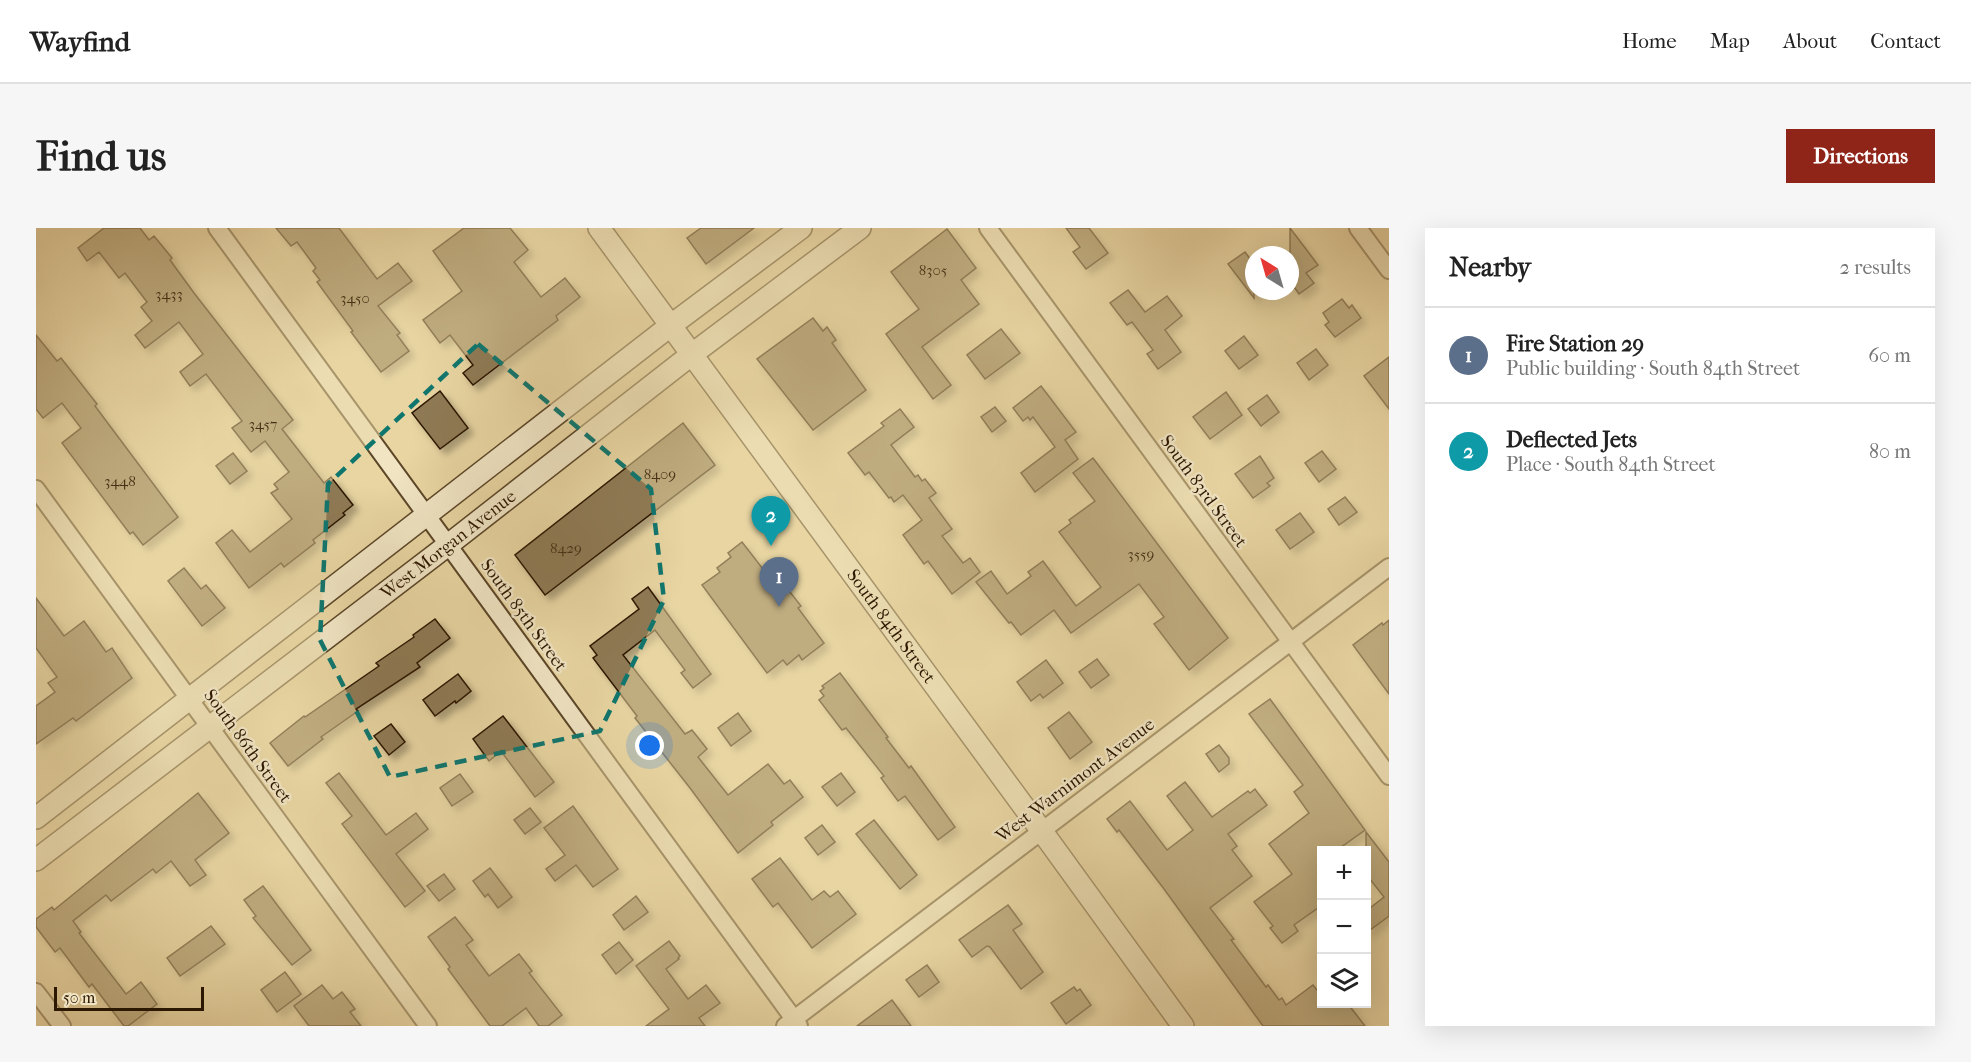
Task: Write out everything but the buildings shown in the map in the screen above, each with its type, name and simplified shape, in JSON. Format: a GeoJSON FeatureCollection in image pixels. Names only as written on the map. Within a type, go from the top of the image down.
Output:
{"type":"FeatureCollection","features":[{"type":"Feature","properties":{"kind":"street","name":"South 85th Street"},"geometry":{"type":"LineString","coordinates":[[217,228],[793,1024]]}},
{"type":"Feature","properties":{"kind":"street","name":"South 84th Street"},"geometry":{"type":"LineString","coordinates":[[599,228],[1183,1026]]}},
{"type":"Feature","properties":{"kind":"street","name":"West Morgan Avenue"},"geometry":{"type":"LineString","coordinates":[[36,818],[670,326],[801,228]]}},
{"type":"Feature","properties":{"kind":"street","name":"West Morgan Avenue"},"geometry":{"type":"LineString","coordinates":[[36,860],[448,545],[691,355],[860,228]]}},
{"type":"Feature","properties":{"kind":"street","name":"South 83rd Street"},"geometry":{"type":"LineString","coordinates":[[988,228],[1389,776]]}},
{"type":"Feature","properties":{"kind":"street"},"geometry":{"type":"LineString","coordinates":[[1358,228],[1389,270]]}},
{"type":"Feature","properties":{"kind":"street","name":"South 86th Street"},"geometry":{"type":"LineString","coordinates":[[36,489],[428,1026]]}},
{"type":"Feature","properties":{"kind":"street","name":"West Warnimont Avenue"},"geometry":{"type":"LineString","coordinates":[[793,1024],[1041,830],[1389,567]]}},
{"type":"Feature","properties":{"kind":"street"},"geometry":{"type":"LineString","coordinates":[[36,992],[62,1026]]}},
{"type":"Feature","properties":{"kind":"highlighted area"},"geometry":{"type":"Polygon","coordinates":[[[478,344],[651,489],[664,600],[600,731],[390,777],[320,640],[328,484],[478,344]]]}},
{"type":"Feature","properties":{"kind":"place","name":"Deflected Jets"},"geometry":{"type":"Point","coordinates":[771,546]}},
{"type":"Feature","properties":{"kind":"place","name":"Fire Station 29"},"geometry":{"type":"Point","coordinates":[779,607]}}]}
